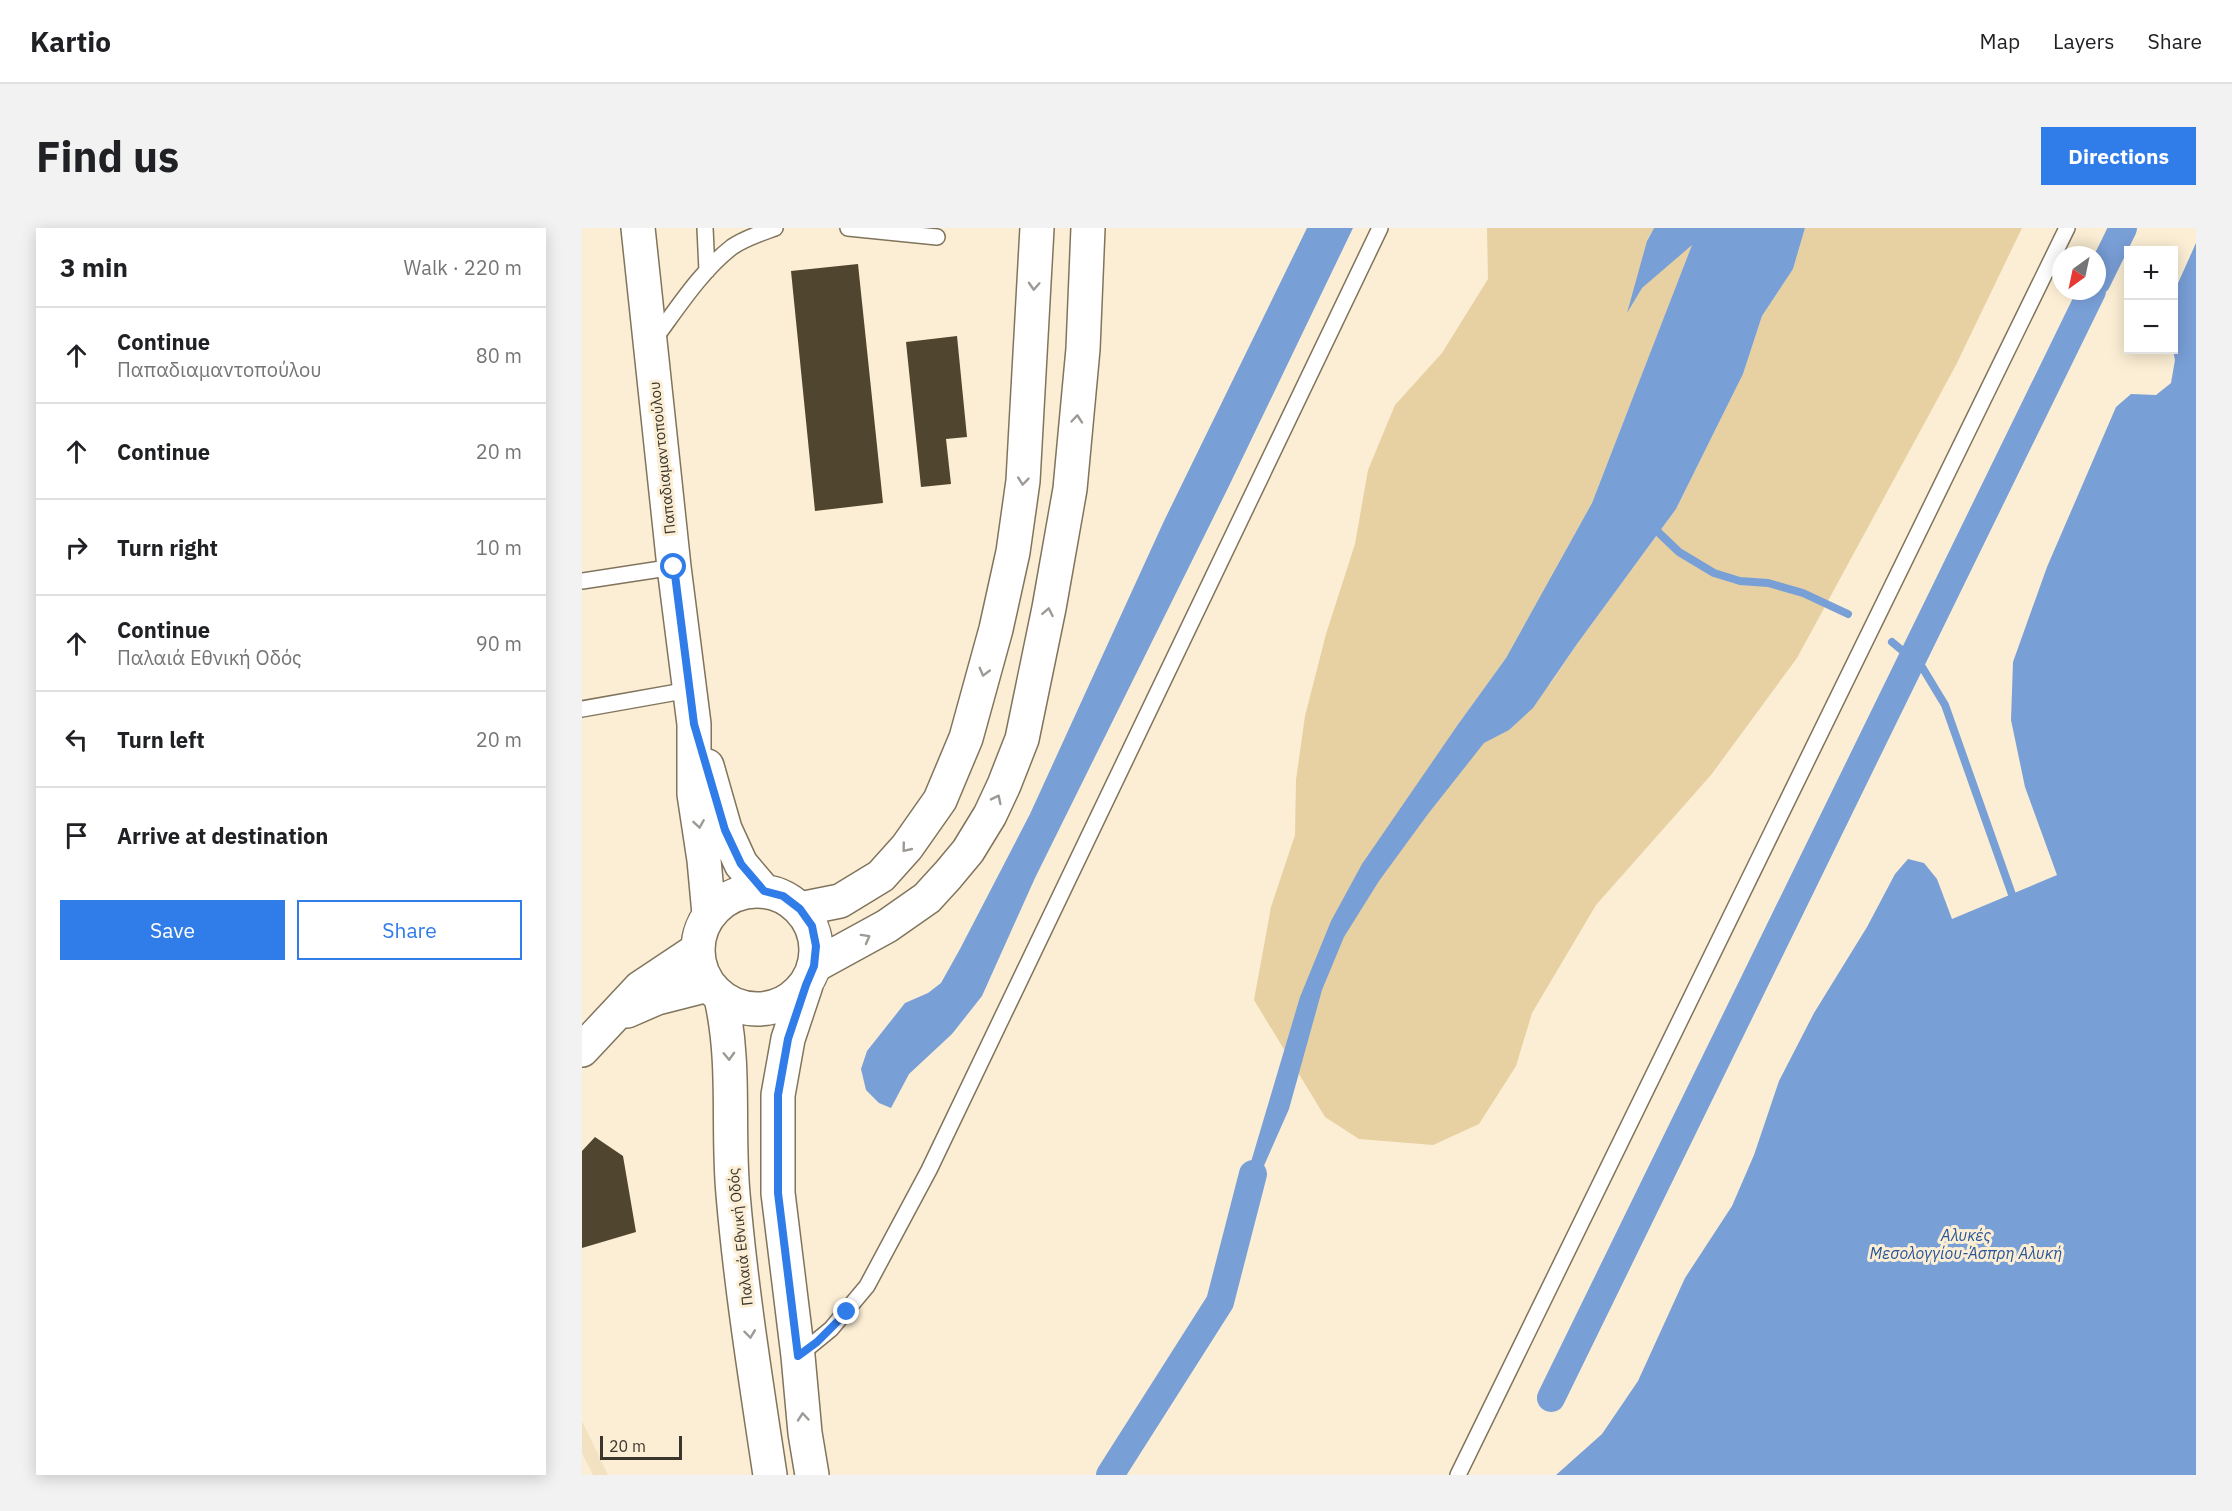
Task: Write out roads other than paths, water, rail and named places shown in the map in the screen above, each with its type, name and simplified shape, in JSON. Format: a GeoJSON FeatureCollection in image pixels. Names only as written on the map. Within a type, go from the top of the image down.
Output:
{"type":"FeatureCollection","features":[{"type":"Feature","properties":{"kind":"main road","name":"Παπαδιαμαντοπούλου"},"geometry":{"type":"LineString","coordinates":[[638,228],[674,567],[694,724],[725,830],[741,864],[764,891]]}},
{"type":"Feature","properties":{"kind":"main road"},"geometry":{"type":"LineString","coordinates":[[800,909],[840,901],[881,876],[907,848],[940,800],[966,738],[996,629],[1013,552],[1023,481],[1037,228]]}},
{"type":"Feature","properties":{"kind":"main road"},"geometry":{"type":"LineString","coordinates":[[812,1475],[805,1433],[778,1193],[778,1095],[788,1039],[810,975],[816,946],[812,926],[800,909],[783,896],[764,891],[743,892],[724,900],[709,914],[699,932],[697,950],[700,968],[715,992],[738,1007],[756,1010],[775,1007],[791,999],[810,975],[927,898],[968,851],[990,815],[1022,739],[1049,608],[1070,489],[1089,228]]}},
{"type":"Feature","properties":{"kind":"main road"},"geometry":{"type":"LineString","coordinates":[[1030,371],[1080,376]]}},
{"type":"Feature","properties":{"kind":"main road","name":"Παπαδιαμαντοπούλου"},"geometry":{"type":"LineString","coordinates":[[694,724],[694,794],[709,914]]}},
{"type":"Feature","properties":{"kind":"main road"},"geometry":{"type":"LineString","coordinates":[[582,1050],[640,988],[697,950]]}},
{"type":"Feature","properties":{"kind":"main road"},"geometry":{"type":"LineString","coordinates":[[615,1017],[657,998],[715,992]]}},
{"type":"Feature","properties":{"kind":"main road","name":"Παλαιά Εθνική Οδός"},"geometry":{"type":"LineString","coordinates":[[715,992],[728,1029],[733,1192],[770,1475]]}},
{"type":"Feature","properties":{"kind":"lane"},"geometry":{"type":"LineString","coordinates":[[705,228],[707,271]]}},
{"type":"Feature","properties":{"kind":"lane"},"geometry":{"type":"LineString","coordinates":[[650,344],[707,271],[734,246],[755,235],[776,228]]}},
{"type":"Feature","properties":{"kind":"lane"},"geometry":{"type":"LineString","coordinates":[[848,228],[937,237]]}},
{"type":"Feature","properties":{"kind":"lane"},"geometry":{"type":"LineString","coordinates":[[798,1356],[831,1329],[867,1286],[929,1170],[1380,228]]}},
{"type":"Feature","properties":{"kind":"lane"},"geometry":{"type":"LineString","coordinates":[[1458,1475],[2067,228]]}},
{"type":"Feature","properties":{"kind":"lane"},"geometry":{"type":"LineString","coordinates":[[582,581],[674,567]]}},
{"type":"Feature","properties":{"kind":"lane"},"geometry":{"type":"LineString","coordinates":[[582,709],[689,690]]}},
{"type":"Feature","properties":{"kind":"water"},"geometry":{"type":"Polygon","coordinates":[[[1307,228],[1353,228],[1228,488],[1035,878],[982,996],[952,1034],[909,1074],[891,1108],[879,1103],[866,1090],[861,1069],[867,1051],[905,1003],[928,993],[941,983],[960,949],[1030,814],[1164,521],[1307,228]]]}},
{"type":"Feature","properties":{"kind":"water"},"geometry":{"type":"Polygon","coordinates":[[[1654,228],[1805,228],[1793,269],[1762,316],[1743,374],[1676,509],[1533,708],[1509,730],[1484,743],[1428,814],[1379,881],[1344,937],[1322,990],[1289,1109],[1244,1211],[1245,1182],[1300,997],[1331,921],[1362,864],[1506,658],[1592,503],[1692,245],[1642,288],[1627,313],[1647,241],[1654,228]]]}},
{"type":"Feature","properties":{"kind":"water","name":"Αλυκές Μεσολογγίου-Άσπρη Αλυκή"},"geometry":{"type":"Polygon","coordinates":[[[2196,243],[2196,1475],[1556,1475],[1602,1434],[1638,1381],[1685,1278],[1732,1206],[1754,1155],[1779,1081],[1814,1013],[1867,927],[1895,874],[1908,859],[1924,863],[1937,879],[1952,919],[2057,875],[2025,787],[2011,720],[2013,662],[2047,567],[2116,407],[2131,394],[2156,395],[2171,383],[2174,354],[2178,354],[2178,283],[2196,243]]]}},
{"type":"Feature","properties":{"kind":"waterway"},"geometry":{"type":"LineString","coordinates":[[2106,263],[2123,228]]}},
{"type":"Feature","properties":{"kind":"waterway"},"geometry":{"type":"LineString","coordinates":[[1551,1398],[2088,300]]}},
{"type":"Feature","properties":{"kind":"waterway"},"geometry":{"type":"LineString","coordinates":[[1655,522],[1658,532],[1679,552],[1714,573],[1740,581],[1768,583],[1803,593],[1848,614]]}},
{"type":"Feature","properties":{"kind":"waterway"},"geometry":{"type":"LineString","coordinates":[[1892,642],[1922,667],[1945,705],[2015,903]]}},
{"type":"Feature","properties":{"kind":"waterway"},"geometry":{"type":"LineString","coordinates":[[1110,1475],[1220,1302],[1253,1174]]}}]}
